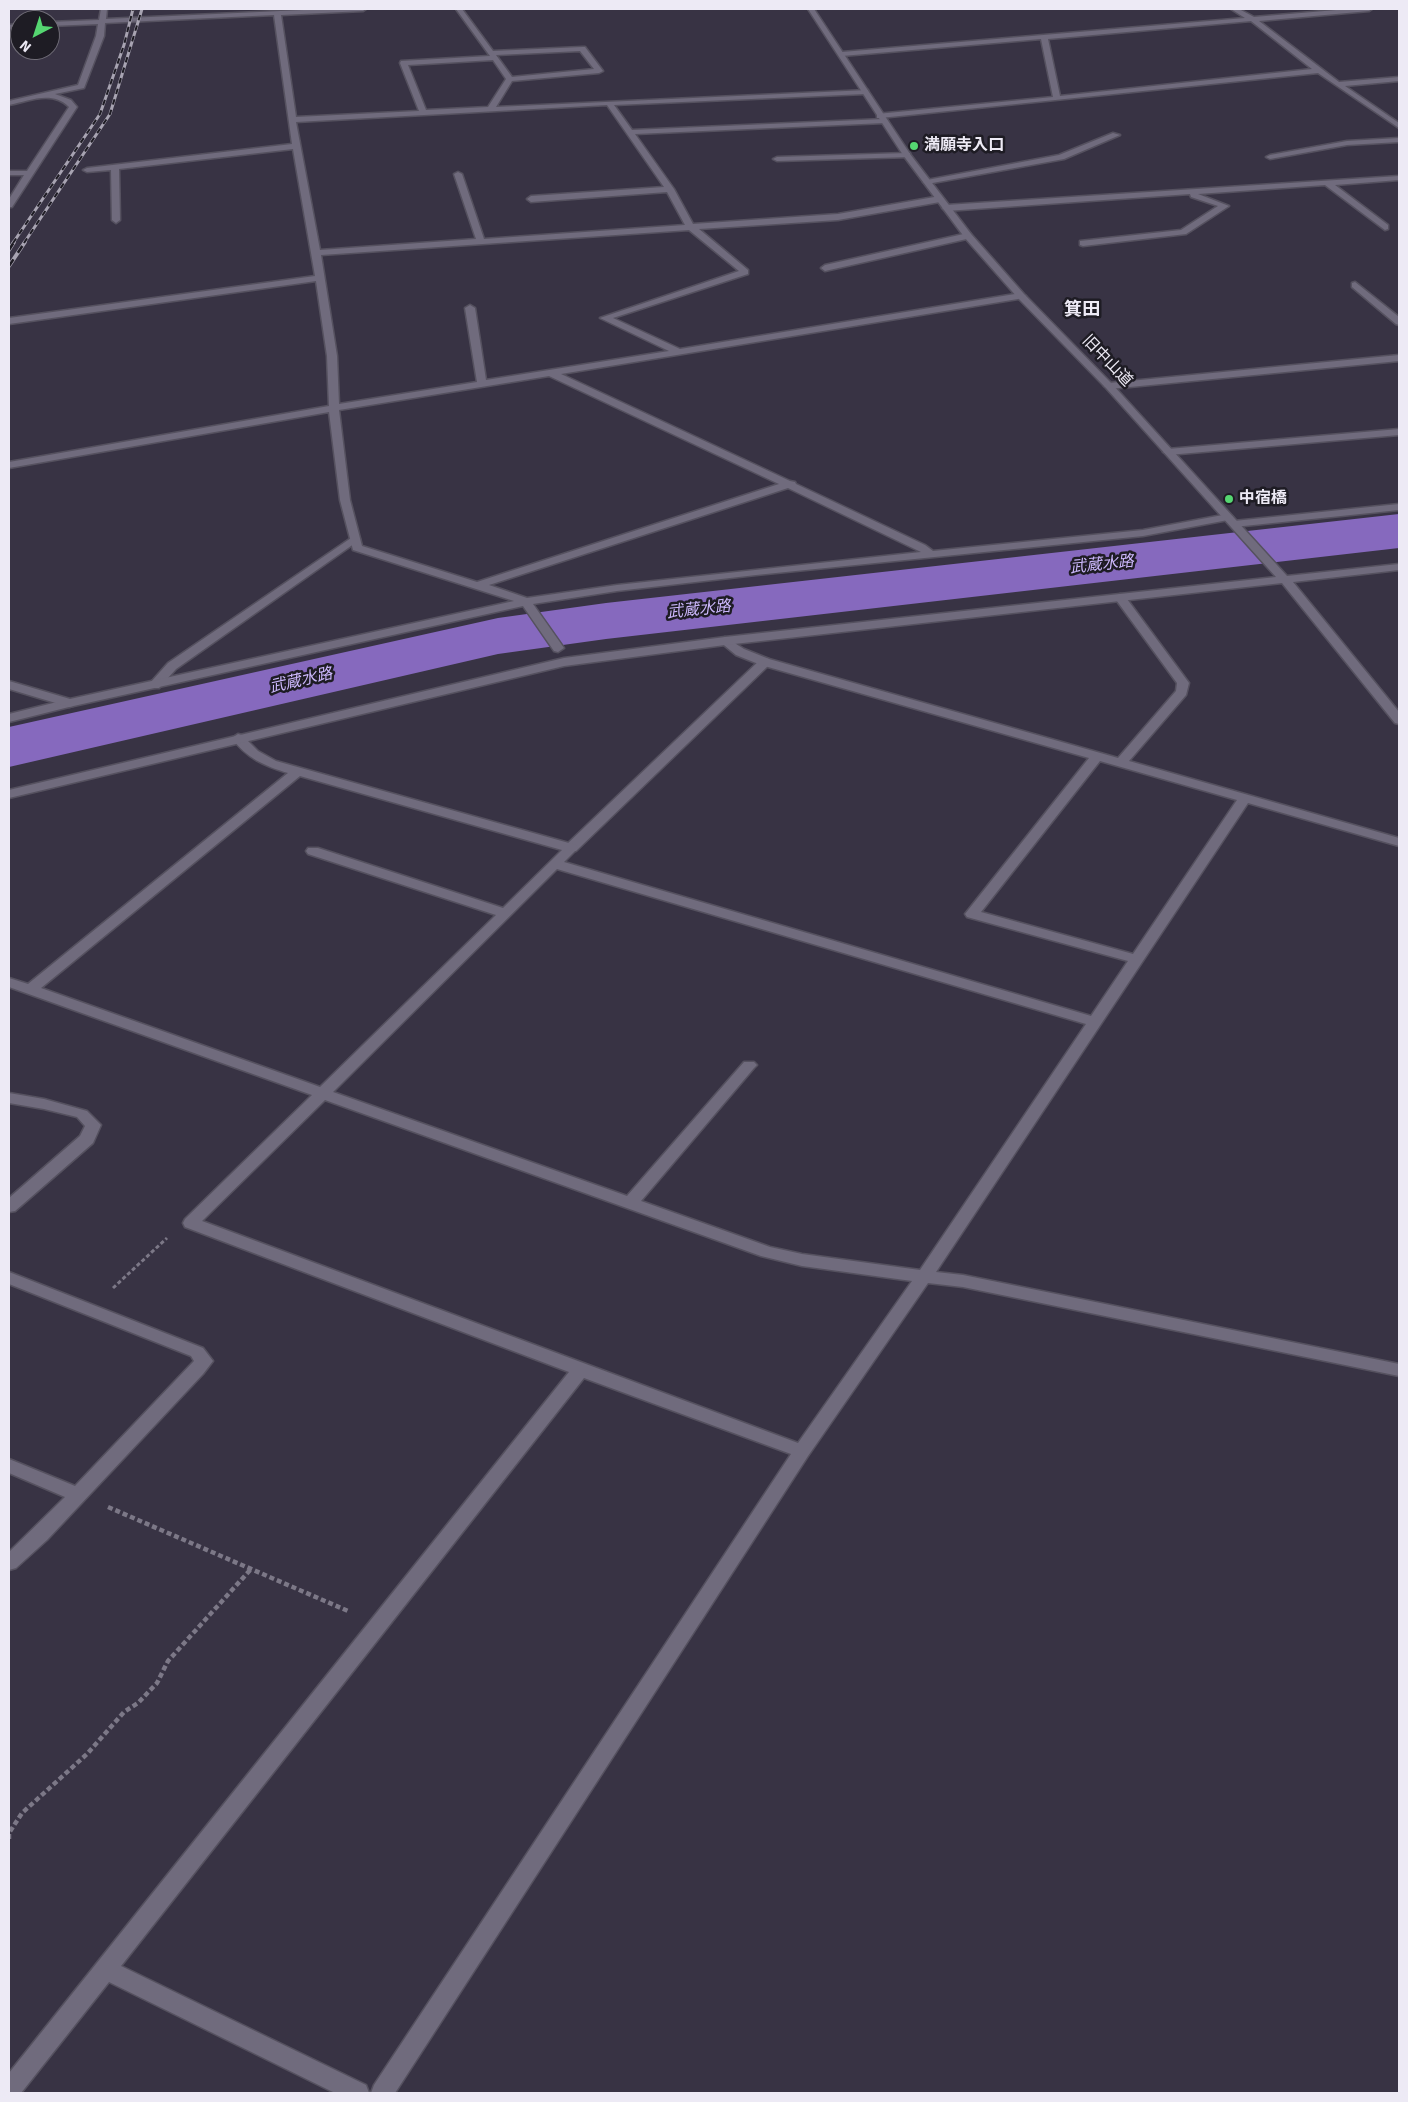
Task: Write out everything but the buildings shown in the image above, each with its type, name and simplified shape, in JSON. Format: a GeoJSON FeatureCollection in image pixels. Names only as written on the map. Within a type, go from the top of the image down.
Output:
{"type":"FeatureCollection","features":[{"type":"Feature","properties":{"kind":"street"},"geometry":{"type":"LineString","coordinates":[[9,103],[82,86],[100,36],[104,9]]}},
{"type":"Feature","properties":{"kind":"street"},"geometry":{"type":"LineString","coordinates":[[60,23],[239,13],[276,14],[363,9]]}},
{"type":"Feature","properties":{"kind":"street"},"geometry":{"type":"LineString","coordinates":[[458,9],[510,78]]}},
{"type":"Feature","properties":{"kind":"street","name":"旧中山道"},"geometry":{"type":"LineString","coordinates":[[811,9],[907,155],[968,236],[1234,523],[1399,720]]}},
{"type":"Feature","properties":{"kind":"street"},"geometry":{"type":"LineString","coordinates":[[1234,9],[1251,18],[1319,71],[1399,126]]}},
{"type":"Feature","properties":{"kind":"street"},"geometry":{"type":"LineString","coordinates":[[842,54],[1369,9]]}},
{"type":"Feature","properties":{"kind":"street"},"geometry":{"type":"LineString","coordinates":[[276,14],[296,146],[316,253],[332,356],[334,408],[345,500],[357,548],[478,585],[526,602],[558,648],[564,662]]}},
{"type":"Feature","properties":{"kind":"street"},"geometry":{"type":"LineString","coordinates":[[1044,37],[1057,99]]}},
{"type":"Feature","properties":{"kind":"street"},"geometry":{"type":"LineString","coordinates":[[424,114],[404,63],[582,49],[600,71],[510,78]]}},
{"type":"Feature","properties":{"kind":"street"},"geometry":{"type":"LineString","coordinates":[[629,132],[882,118],[1319,71]]}},
{"type":"Feature","properties":{"kind":"street"},"geometry":{"type":"LineString","coordinates":[[490,110],[510,78]]}},
{"type":"Feature","properties":{"kind":"street"},"geometry":{"type":"LineString","coordinates":[[1338,84],[1399,79]]}},
{"type":"Feature","properties":{"kind":"street"},"geometry":{"type":"LineString","coordinates":[[292,120],[609,103],[865,92]]}},
{"type":"Feature","properties":{"kind":"street"},"geometry":{"type":"LineString","coordinates":[[9,205],[73,107],[68,102],[47,94]]}},
{"type":"Feature","properties":{"kind":"street"},"geometry":{"type":"LineString","coordinates":[[609,103],[670,189],[690,226],[745,272],[605,318],[680,352]]}},
{"type":"Feature","properties":{"kind":"street"},"geometry":{"type":"LineString","coordinates":[[927,182],[1061,157],[1116,135]]}},
{"type":"Feature","properties":{"kind":"street"},"geometry":{"type":"LineString","coordinates":[[1270,157],[1347,143],[1399,140]]}},
{"type":"Feature","properties":{"kind":"street"},"geometry":{"type":"LineString","coordinates":[[87,170],[296,146]]}},
{"type":"Feature","properties":{"kind":"street"},"geometry":{"type":"LineString","coordinates":[[777,159],[907,155]]}},
{"type":"Feature","properties":{"kind":"street"},"geometry":{"type":"LineString","coordinates":[[115,167],[116,220]]}},
{"type":"Feature","properties":{"kind":"street"},"geometry":{"type":"LineString","coordinates":[[9,173],[31,173]]}},
{"type":"Feature","properties":{"kind":"street"},"geometry":{"type":"LineString","coordinates":[[458,174],[481,242]]}},
{"type":"Feature","properties":{"kind":"street"},"geometry":{"type":"LineString","coordinates":[[946,208],[1399,178]]}},
{"type":"Feature","properties":{"kind":"street"},"geometry":{"type":"LineString","coordinates":[[1327,183],[1385,227]]}},
{"type":"Feature","properties":{"kind":"street"},"geometry":{"type":"LineString","coordinates":[[531,199],[670,189]]}},
{"type":"Feature","properties":{"kind":"street"},"geometry":{"type":"LineString","coordinates":[[1083,243],[1183,232],[1225,206],[1188,193]]}},
{"type":"Feature","properties":{"kind":"street"},"geometry":{"type":"LineString","coordinates":[[316,253],[838,217],[940,199]]}},
{"type":"Feature","properties":{"kind":"street"},"geometry":{"type":"LineString","coordinates":[[824,268],[968,236]]}},
{"type":"Feature","properties":{"kind":"street"},"geometry":{"type":"LineString","coordinates":[[9,321],[320,278]]}},
{"type":"Feature","properties":{"kind":"street"},"geometry":{"type":"LineString","coordinates":[[1355,285],[1399,322]]}},
{"type":"Feature","properties":{"kind":"street"},"geometry":{"type":"LineString","coordinates":[[9,465],[334,408],[1022,296]]}},
{"type":"Feature","properties":{"kind":"street"},"geometry":{"type":"LineString","coordinates":[[470,308],[482,384]]}},
{"type":"Feature","properties":{"kind":"street"},"geometry":{"type":"LineString","coordinates":[[1109,386],[1399,358]]}},
{"type":"Feature","properties":{"kind":"street"},"geometry":{"type":"LineString","coordinates":[[551,373],[921,546],[930,554]]}},
{"type":"Feature","properties":{"kind":"street"},"geometry":{"type":"LineString","coordinates":[[1168,452],[1399,432]]}},
{"type":"Feature","properties":{"kind":"street"},"geometry":{"type":"LineString","coordinates":[[478,585],[791,484]]}},
{"type":"Feature","properties":{"kind":"street"},"geometry":{"type":"LineString","coordinates":[[9,718],[526,602],[617,588],[930,554],[1399,507]]}},
{"type":"Feature","properties":{"kind":"street"},"geometry":{"type":"LineString","coordinates":[[155,685],[172,666],[354,538]]}},
{"type":"Feature","properties":{"kind":"street"},"geometry":{"type":"LineString","coordinates":[[9,794],[564,662],[725,641],[1120,597],[1280,576],[1399,567]]}},
{"type":"Feature","properties":{"kind":"street"},"geometry":{"type":"LineString","coordinates":[[1120,597],[1183,683],[1182,692],[1120,764]]}},
{"type":"Feature","properties":{"kind":"street"},"geometry":{"type":"LineString","coordinates":[[725,641],[740,652],[765,662],[1399,842]]}},
{"type":"Feature","properties":{"kind":"street"},"geometry":{"type":"LineString","coordinates":[[765,662],[571,848],[191,1224],[802,1451]]}},
{"type":"Feature","properties":{"kind":"street"},"geometry":{"type":"LineString","coordinates":[[9,685],[58,698],[69,704]]}},
{"type":"Feature","properties":{"kind":"street"},"geometry":{"type":"LineString","coordinates":[[238,738],[254,754],[271,764],[571,848]]}},
{"type":"Feature","properties":{"kind":"street"},"geometry":{"type":"LineString","coordinates":[[1096,757],[972,914],[1137,959]]}},
{"type":"Feature","properties":{"kind":"street"},"geometry":{"type":"LineString","coordinates":[[31,989],[297,772]]}},
{"type":"Feature","properties":{"kind":"street"},"geometry":{"type":"LineString","coordinates":[[382,2093],[802,1451],[924,1278],[1244,799]]}},
{"type":"Feature","properties":{"kind":"street"},"geometry":{"type":"LineString","coordinates":[[313,852],[505,913]]}},
{"type":"Feature","properties":{"kind":"street"},"geometry":{"type":"LineString","coordinates":[[555,864],[1096,1022]]}},
{"type":"Feature","properties":{"kind":"street"},"geometry":{"type":"LineString","coordinates":[[9,982],[767,1252],[802,1260],[924,1278],[963,1281],[1399,1370]]}},
{"type":"Feature","properties":{"kind":"street"},"geometry":{"type":"LineString","coordinates":[[630,1204],[750,1065]]}},
{"type":"Feature","properties":{"kind":"street"},"geometry":{"type":"LineString","coordinates":[[9,1098],[44,1104],[82,1114],[94,1125],[87,1139],[9,1207]]}},
{"type":"Feature","properties":{"kind":"street"},"geometry":{"type":"LineString","coordinates":[[9,1278],[197,1352],[204,1361],[40,1535],[9,1563]]}},
{"type":"Feature","properties":{"kind":"street"},"geometry":{"type":"LineString","coordinates":[[9,2091],[581,1370]]}},
{"type":"Feature","properties":{"kind":"street"},"geometry":{"type":"LineString","coordinates":[[9,1466],[77,1495]]}},
{"type":"Feature","properties":{"kind":"street"},"geometry":{"type":"LineString","coordinates":[[104,1969],[358,2093]]}},
{"type":"Feature","properties":{"kind":"path"},"geometry":{"type":"LineString","coordinates":[[91,1310],[168,1236],[191,1224]]}},
{"type":"Feature","properties":{"kind":"path"},"geometry":{"type":"LineString","coordinates":[[104,1505],[351,1612]]}},
{"type":"Feature","properties":{"kind":"path"},"geometry":{"type":"LineString","coordinates":[[9,1839],[9,1833],[22,1814],[87,1754],[124,1712],[138,1703],[157,1683],[168,1661],[251,1569]]}},
{"type":"Feature","properties":{"kind":"waterway","name":"武蔵水路"},"geometry":{"type":"LineString","coordinates":[[9,747],[498,636],[606,621],[1399,531]]}},
{"type":"Feature","properties":{"kind":"railway"},"geometry":{"type":"LineString","coordinates":[[13,243],[100,114],[124,45],[133,9]]}},
{"type":"Feature","properties":{"kind":"railway"},"geometry":{"type":"LineString","coordinates":[[24,243],[110,114],[142,9]]}},
{"type":"Feature","properties":{"kind":"railway"},"geometry":{"type":"LineString","coordinates":[[9,250],[14,242]]}},
{"type":"Feature","properties":{"kind":"railway"},"geometry":{"type":"LineString","coordinates":[[9,266],[25,242]]}},
{"type":"Feature","properties":{"kind":"place","name":"満願寺入口"},"geometry":{"type":"Point","coordinates":[914,146]}},
{"type":"Feature","properties":{"kind":"place","name":"中宿橋"},"geometry":{"type":"Point","coordinates":[1229,499]}},
{"type":"Feature","properties":{"kind":"district","name":"箕田"},"geometry":{"type":"Point","coordinates":[1082,310]}}]}
